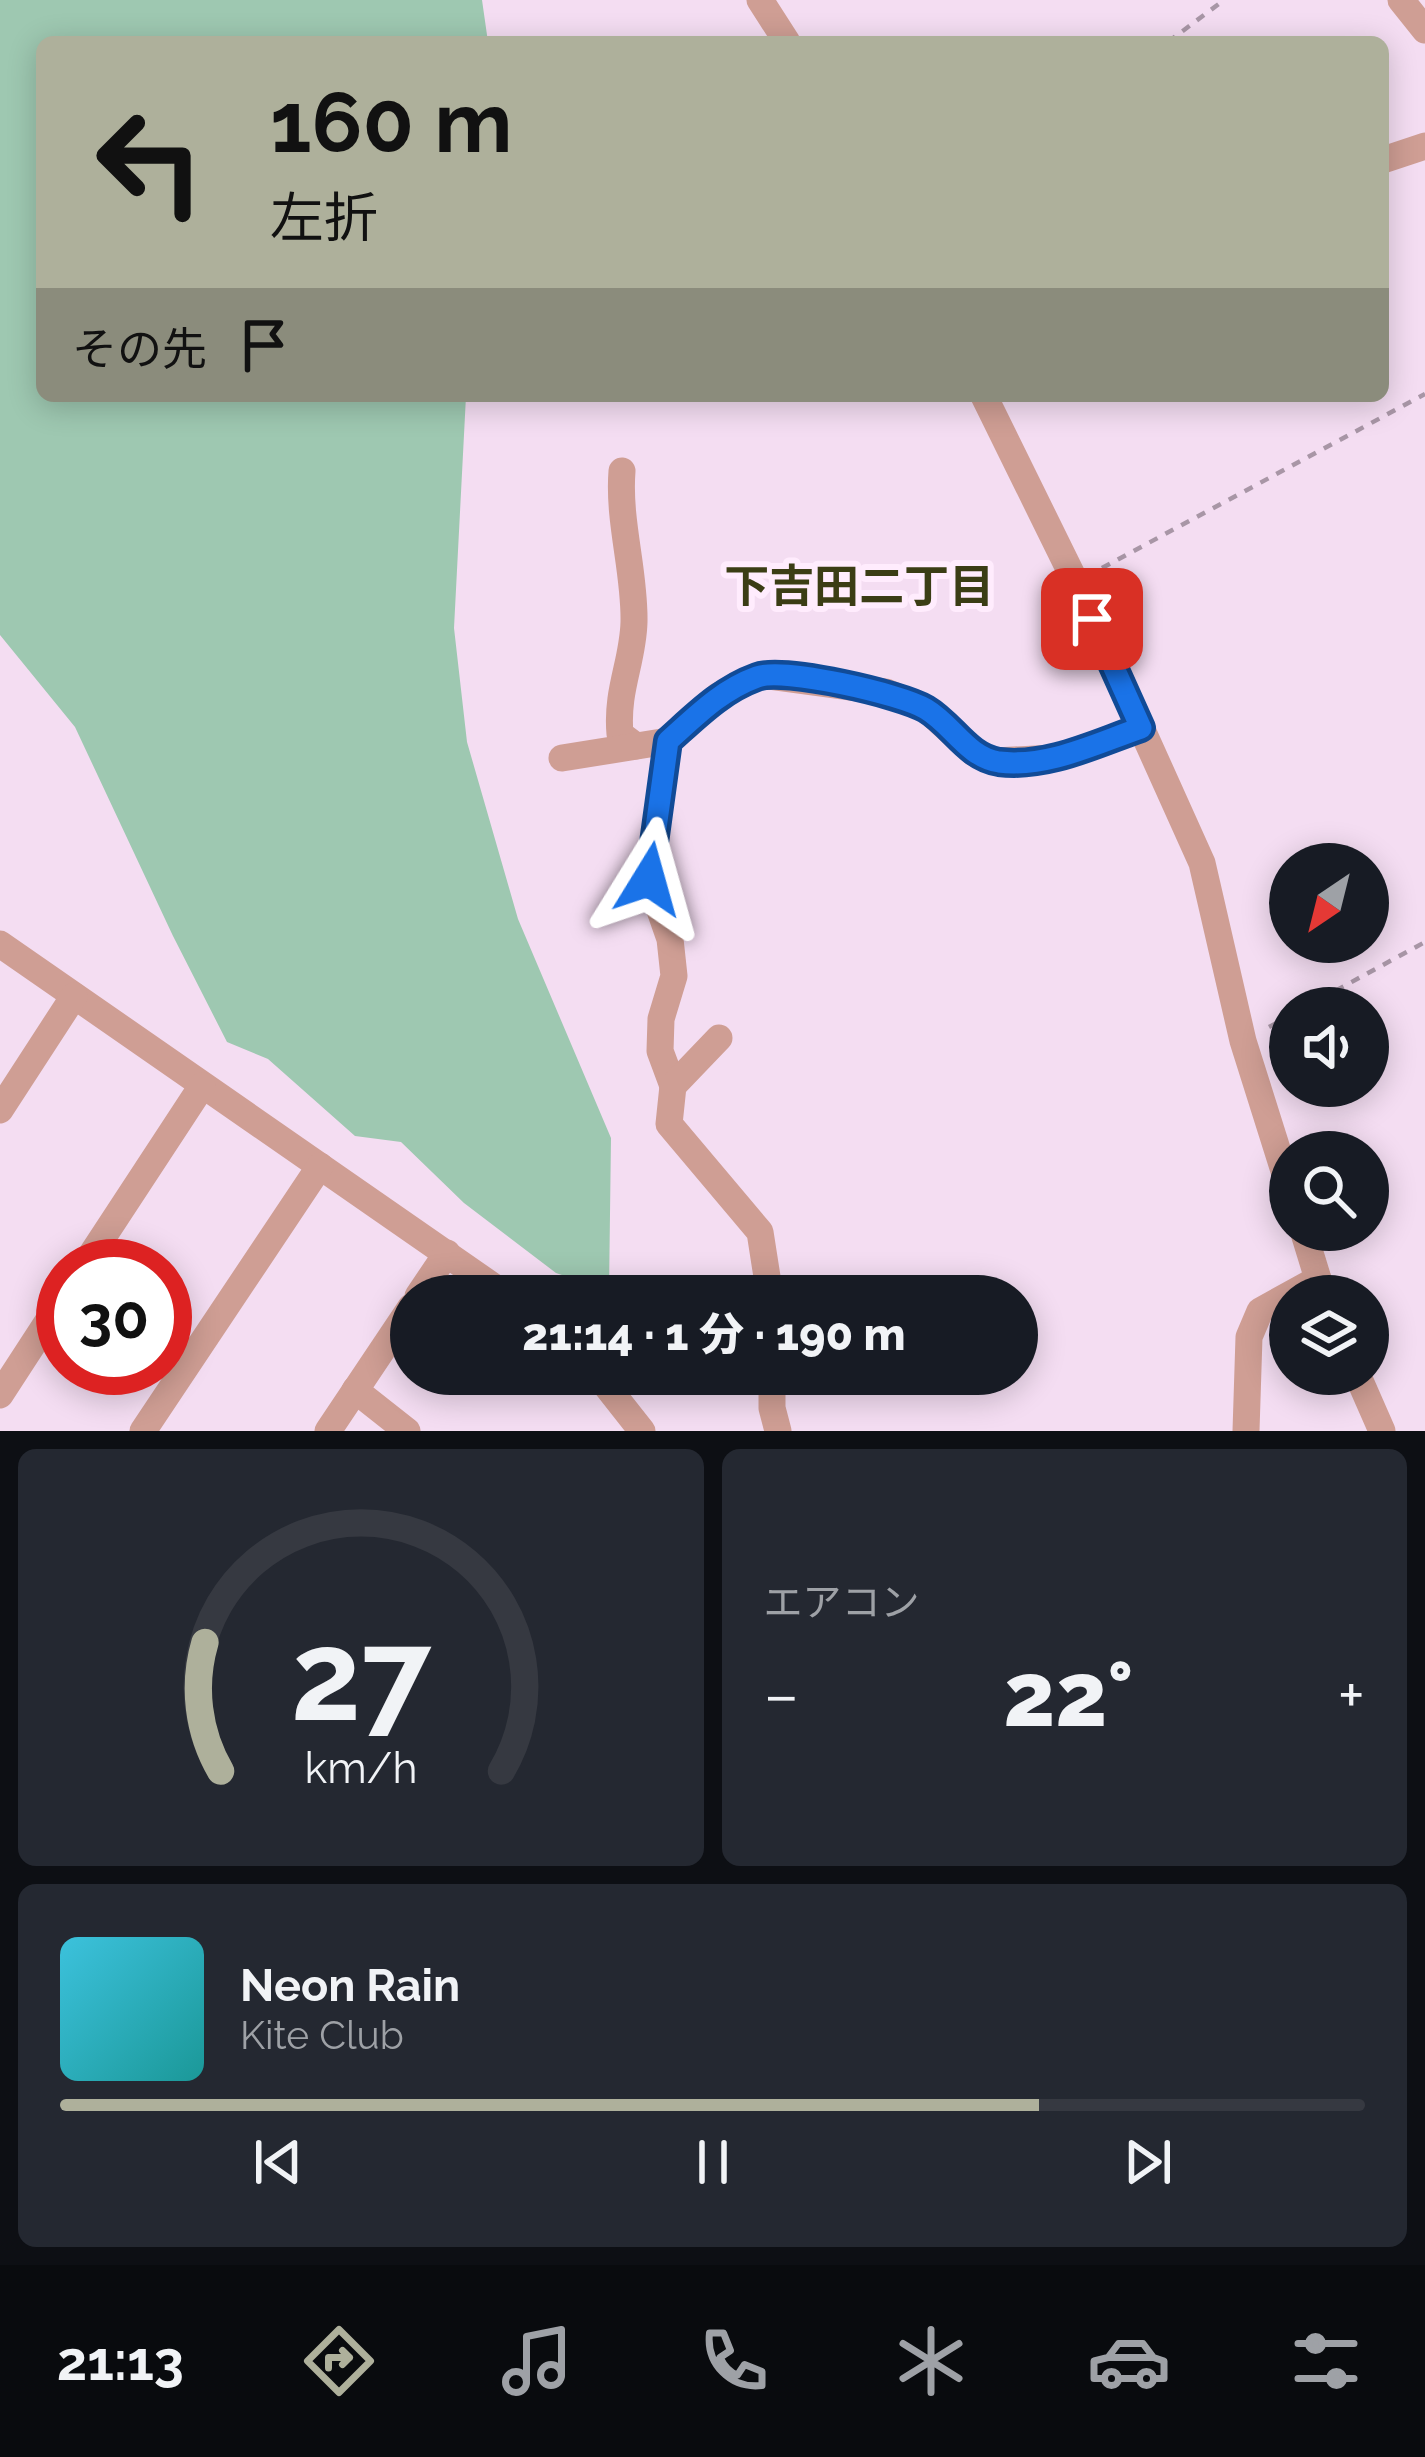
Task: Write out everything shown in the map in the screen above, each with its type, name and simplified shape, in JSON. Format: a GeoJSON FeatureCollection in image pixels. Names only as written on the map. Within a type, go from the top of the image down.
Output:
{"type":"FeatureCollection","features":[{"type":"Feature","properties":{"kind":"street"},"geometry":{"type":"LineString","coordinates":[[760,0],[784,36]]}},
{"type":"Feature","properties":{"kind":"street"},"geometry":{"type":"LineString","coordinates":[[1401,0],[1425,30]]}},
{"type":"Feature","properties":{"kind":"street"},"geometry":{"type":"LineString","coordinates":[[1389,158],[1425,146]]}},
{"type":"Feature","properties":{"kind":"street"},"geometry":{"type":"LineString","coordinates":[[987,402],[1076,583],[1202,863],[1243,1041],[1271,1131]]}},
{"type":"Feature","properties":{"kind":"street"},"geometry":{"type":"LineString","coordinates":[[622,471],[620,499],[634,624],[617,704],[620,734],[636,746]]}},
{"type":"Feature","properties":{"kind":"street"},"geometry":{"type":"LineString","coordinates":[[562,758],[668,741],[718,696],[761,675],[886,692],[926,709],[974,753],[995,761],[1055,758],[1141,728]]}},
{"type":"Feature","properties":{"kind":"street"},"geometry":{"type":"LineString","coordinates":[[668,741],[649,879],[670,939],[674,976],[661,1019],[660,1052],[674,1086],[669,1124],[760,1232],[767,1275]]}},
{"type":"Feature","properties":{"kind":"street"},"geometry":{"type":"LineString","coordinates":[[0,944],[478,1275]]}},
{"type":"Feature","properties":{"kind":"street"},"geometry":{"type":"LineString","coordinates":[[0,1110],[74,996]]}},
{"type":"Feature","properties":{"kind":"street"},"geometry":{"type":"LineString","coordinates":[[674,1086],[719,1038]]}},
{"type":"Feature","properties":{"kind":"street"},"geometry":{"type":"LineString","coordinates":[[102,1239],[202,1086]]}},
{"type":"Feature","properties":{"kind":"street"},"geometry":{"type":"LineString","coordinates":[[143,1431],[320,1166]]}},
{"type":"Feature","properties":{"kind":"street"},"geometry":{"type":"LineString","coordinates":[[432,1275],[447,1253]]}},
{"type":"Feature","properties":{"kind":"street"},"geometry":{"type":"LineString","coordinates":[[1246,1431],[1250,1337],[1260,1311],[1269,1307]]}},
{"type":"Feature","properties":{"kind":"street"},"geometry":{"type":"LineString","coordinates":[[328,1431],[390,1339]]}},
{"type":"Feature","properties":{"kind":"street"},"geometry":{"type":"LineString","coordinates":[[0,1395],[36,1340]]}},
{"type":"Feature","properties":{"kind":"street"},"geometry":{"type":"LineString","coordinates":[[356,1390],[407,1431]]}},
{"type":"Feature","properties":{"kind":"street"},"geometry":{"type":"LineString","coordinates":[[614,1395],[642,1431]]}},
{"type":"Feature","properties":{"kind":"street"},"geometry":{"type":"LineString","coordinates":[[772,1395],[778,1431]]}},
{"type":"Feature","properties":{"kind":"street"},"geometry":{"type":"LineString","coordinates":[[1366,1395],[1382,1431]]}},
{"type":"Feature","properties":{"kind":"path"},"geometry":{"type":"LineString","coordinates":[[1176,36],[1224,0]]}},
{"type":"Feature","properties":{"kind":"path"},"geometry":{"type":"LineString","coordinates":[[1076,583],[1425,394]]}},
{"type":"Feature","properties":{"kind":"path"},"geometry":{"type":"LineString","coordinates":[[1342,987],[1425,942]]}},
{"type":"Feature","properties":{"kind":"green space"},"geometry":{"type":"Polygon","coordinates":[[[0,0],[482,0],[487,36],[36,36],[36,402],[466,402],[454,628],[467,742],[518,919],[611,1138],[609,1275],[556,1273],[464,1203],[401,1142],[355,1136],[268,1059],[227,1042],[75,727],[0,635],[0,0]]]}},
{"type":"Feature","properties":{"kind":"district","name":"下吉田二丁目"},"geometry":{"type":"Point","coordinates":[859,586]}},
{"type":"Feature","properties":{"kind":"route"},"geometry":{"type":"LineString","coordinates":[[649,879],[668,741],[718,696],[761,675],[886,692],[926,709],[974,753],[1020,763],[1055,758],[1141,728],[1092,619]]}}]}
